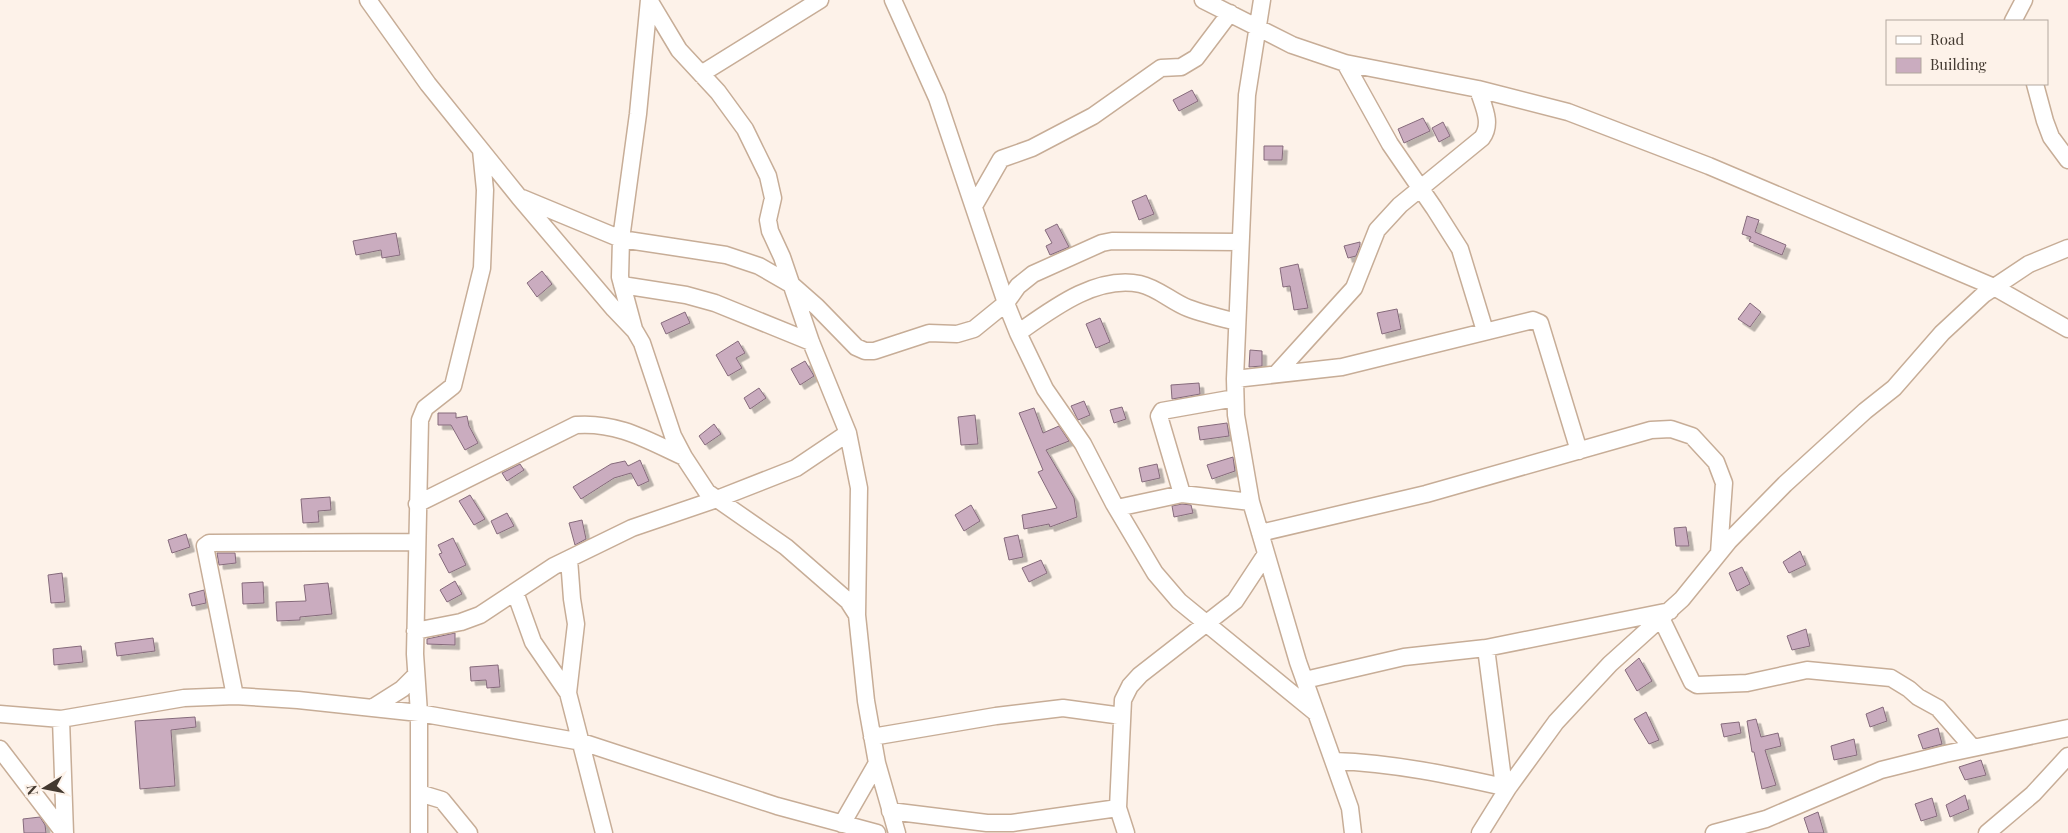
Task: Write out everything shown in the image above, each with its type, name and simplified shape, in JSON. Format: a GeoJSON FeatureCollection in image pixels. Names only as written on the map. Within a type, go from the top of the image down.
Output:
{"type":"FeatureCollection","features":[{"type":"Feature","properties":{"kind":"street"},"geometry":{"type":"LineString","coordinates":[[368,0],[428,84],[481,150],[614,309],[635,331],[642,343],[673,436],[707,492],[786,547],[848,601],[858,615]]}},
{"type":"Feature","properties":{"kind":"street"},"geometry":{"type":"LineString","coordinates":[[649,0],[679,50],[718,92],[745,129],[768,176],[773,198],[768,224],[792,285],[811,342],[848,433],[859,488],[858,615],[866,701],[876,763],[897,833]]}},
{"type":"Feature","properties":{"kind":"street"},"geometry":{"type":"LineString","coordinates":[[635,331],[620,277],[621,239],[638,114],[649,0]]}},
{"type":"Feature","properties":{"kind":"street"},"geometry":{"type":"LineString","coordinates":[[701,74],[820,0]]}},
{"type":"Feature","properties":{"kind":"street"},"geometry":{"type":"LineString","coordinates":[[1203,0],[1292,45],[1345,63],[1478,89],[1568,112],[1709,166],[1994,287],[2068,329]]}},
{"type":"Feature","properties":{"kind":"street"},"geometry":{"type":"LineString","coordinates":[[1262,0],[1247,95],[1234,379],[1235,398],[1242,458],[1251,502],[1304,680],[1350,808],[1353,833]]}},
{"type":"Feature","properties":{"kind":"street"},"geometry":{"type":"LineString","coordinates":[[2014,20],[2024,0]]}},
{"type":"Feature","properties":{"kind":"street"},"geometry":{"type":"LineString","coordinates":[[891,2],[937,98],[1006,303],[1018,333],[1045,389],[1083,444],[1155,574],[1179,601],[1316,713]]}},
{"type":"Feature","properties":{"kind":"street"},"geometry":{"type":"LineString","coordinates":[[974,206],[1001,159],[1032,148],[1093,116],[1161,68],[1182,67],[1196,58],[1230,13]]}},
{"type":"Feature","properties":{"kind":"street"},"geometry":{"type":"LineString","coordinates":[[1345,63],[1390,144],[1460,249],[1485,331]]}},
{"type":"Feature","properties":{"kind":"street"},"geometry":{"type":"LineString","coordinates":[[2035,85],[2045,121],[2052,137],[2068,160]]}},
{"type":"Feature","properties":{"kind":"street"},"geometry":{"type":"LineString","coordinates":[[1276,374],[1354,288],[1377,230],[1419,188],[1482,138],[1486,132],[1488,121],[1478,89]]}},
{"type":"Feature","properties":{"kind":"street"},"geometry":{"type":"LineString","coordinates":[[419,833],[419,713],[415,631],[420,420],[425,408],[453,386],[482,268],[484,190],[481,150]]}},
{"type":"Feature","properties":{"kind":"street"},"geometry":{"type":"LineString","coordinates":[[519,197],[621,239],[726,255],[759,266],[792,285],[817,307],[856,347],[865,351],[874,351],[929,333],[957,334],[974,329],[1006,303],[1018,286],[1033,274],[1102,243],[1112,241],[1240,242]]}},
{"type":"Feature","properties":{"kind":"street"},"geometry":{"type":"LineString","coordinates":[[1480,833],[1506,787],[1556,722],[1610,664],[1682,599],[1729,541],[1785,484],[1865,411],[1894,388],[1942,333],[1984,294],[2029,264],[2068,248]]}},
{"type":"Feature","properties":{"kind":"street"},"geometry":{"type":"LineString","coordinates":[[1018,333],[1073,296],[1111,284],[1140,284],[1188,308],[1237,322]]}},
{"type":"Feature","properties":{"kind":"street"},"geometry":{"type":"LineString","coordinates":[[622,285],[686,295],[715,303],[811,342]]}},
{"type":"Feature","properties":{"kind":"street"},"geometry":{"type":"LineString","coordinates":[[1234,379],[1342,367],[1533,320],[1540,323],[1579,451]]}},
{"type":"Feature","properties":{"kind":"street"},"geometry":{"type":"LineString","coordinates":[[1182,494],[1160,416],[1162,410],[1235,398]]}},
{"type":"Feature","properties":{"kind":"street"},"geometry":{"type":"LineString","coordinates":[[417,504],[576,425],[595,424],[622,429],[684,457]]}},
{"type":"Feature","properties":{"kind":"street"},"geometry":{"type":"LineString","coordinates":[[1260,533],[1426,494],[1651,430],[1671,429],[1692,436],[1716,462],[1724,483],[1719,553]]}},
{"type":"Feature","properties":{"kind":"street"},"geometry":{"type":"LineString","coordinates":[[415,631],[461,622],[480,615],[554,566],[632,528],[717,499],[796,468],[848,433]]}},
{"type":"Feature","properties":{"kind":"street"},"geometry":{"type":"LineString","coordinates":[[1117,508],[1182,494],[1251,502]]}},
{"type":"Feature","properties":{"kind":"street"},"geometry":{"type":"LineString","coordinates":[[235,696],[205,546],[209,543],[417,542]]}},
{"type":"Feature","properties":{"kind":"street"},"geometry":{"type":"LineString","coordinates":[[1126,833],[1118,808],[1123,700],[1130,686],[1140,675],[1235,601],[1266,554]]}},
{"type":"Feature","properties":{"kind":"street"},"geometry":{"type":"LineString","coordinates":[[568,693],[576,624],[572,599],[570,559]]}},
{"type":"Feature","properties":{"kind":"street"},"geometry":{"type":"LineString","coordinates":[[515,592],[533,642],[568,693],[604,833]]}},
{"type":"Feature","properties":{"kind":"street"},"geometry":{"type":"LineString","coordinates":[[1304,680],[1404,657],[1486,648],[1665,614]]}},
{"type":"Feature","properties":{"kind":"street"},"geometry":{"type":"LineString","coordinates":[[1665,614],[1692,682],[1697,685],[1747,683],[1807,670],[1891,678],[1909,689],[1918,698],[1938,708],[1973,748]]}},
{"type":"Feature","properties":{"kind":"street"},"geometry":{"type":"LineString","coordinates":[[1486,648],[1506,787]]}},
{"type":"Feature","properties":{"kind":"street"},"geometry":{"type":"LineString","coordinates":[[372,708],[402,688],[416,675]]}},
{"type":"Feature","properties":{"kind":"street"},"geometry":{"type":"LineString","coordinates":[[0,714],[61,719],[184,698],[235,696],[298,700],[419,713],[582,742],[777,806],[876,833]]}},
{"type":"Feature","properties":{"kind":"street"},"geometry":{"type":"LineString","coordinates":[[872,737],[996,716],[1063,708],[1122,716]]}},
{"type":"Feature","properties":{"kind":"street"},"geometry":{"type":"LineString","coordinates":[[61,719],[64,833]]}},
{"type":"Feature","properties":{"kind":"street"},"geometry":{"type":"LineString","coordinates":[[1714,833],[1766,819],[1881,770],[2068,728]]}},
{"type":"Feature","properties":{"kind":"street"},"geometry":{"type":"LineString","coordinates":[[0,749],[64,833]]}},
{"type":"Feature","properties":{"kind":"street"},"geometry":{"type":"LineString","coordinates":[[1988,833],[2033,794],[2068,756]]}},
{"type":"Feature","properties":{"kind":"street"},"geometry":{"type":"LineString","coordinates":[[1334,761],[1419,770],[1506,787]]}},
{"type":"Feature","properties":{"kind":"street"},"geometry":{"type":"LineString","coordinates":[[842,824],[876,763]]}},
{"type":"Feature","properties":{"kind":"street"},"geometry":{"type":"LineString","coordinates":[[419,793],[442,800],[470,833]]}},
{"type":"Feature","properties":{"kind":"street"},"geometry":{"type":"LineString","coordinates":[[890,811],[996,823],[1012,823],[1118,808]]}},
{"type":"Feature","properties":{"kind":"building"},"geometry":{"type":"Polygon","coordinates":[[[1192,90],[1198,101],[1179,111],[1173,100],[1192,90]]]}},
{"type":"Feature","properties":{"kind":"building"},"geometry":{"type":"Polygon","coordinates":[[[1423,118],[1430,131],[1404,143],[1398,129],[1423,118]]]}},
{"type":"Feature","properties":{"kind":"building"},"geometry":{"type":"Polygon","coordinates":[[[1443,122],[1450,136],[1439,142],[1432,128],[1443,122]]]}},
{"type":"Feature","properties":{"kind":"building"},"geometry":{"type":"Polygon","coordinates":[[[1264,146],[1283,146],[1282,160],[1264,160],[1264,146]]]}},
{"type":"Feature","properties":{"kind":"building"},"geometry":{"type":"Polygon","coordinates":[[[1146,195],[1154,214],[1139,220],[1132,201],[1146,195]]]}},
{"type":"Feature","properties":{"kind":"building"},"geometry":{"type":"Polygon","coordinates":[[[1747,216],[1759,220],[1755,232],[1786,245],[1782,255],[1749,241],[1751,237],[1742,234],[1747,216]]]}},
{"type":"Feature","properties":{"kind":"building"},"geometry":{"type":"Polygon","coordinates":[[[1057,224],[1069,247],[1050,255],[1046,246],[1052,243],[1045,230],[1057,224]]]}},
{"type":"Feature","properties":{"kind":"building"},"geometry":{"type":"Polygon","coordinates":[[[396,233],[400,255],[382,258],[381,250],[356,255],[353,241],[396,233]]]}},
{"type":"Feature","properties":{"kind":"building"},"geometry":{"type":"Polygon","coordinates":[[[1360,242],[1356,256],[1348,258],[1344,246],[1360,242]]]}},
{"type":"Feature","properties":{"kind":"building"},"geometry":{"type":"Polygon","coordinates":[[[1298,264],[1308,308],[1294,310],[1290,286],[1283,287],[1280,268],[1298,264]]]}},
{"type":"Feature","properties":{"kind":"building"},"geometry":{"type":"Polygon","coordinates":[[[542,271],[552,284],[537,297],[527,283],[542,271]]]}},
{"type":"Feature","properties":{"kind":"building"},"geometry":{"type":"Polygon","coordinates":[[[1750,303],[1761,312],[1750,327],[1738,319],[1750,303]]]}},
{"type":"Feature","properties":{"kind":"building"},"geometry":{"type":"Polygon","coordinates":[[[1397,309],[1401,329],[1382,334],[1377,313],[1397,309]]]}},
{"type":"Feature","properties":{"kind":"building"},"geometry":{"type":"Polygon","coordinates":[[[685,312],[690,323],[666,334],[661,323],[685,312]]]}},
{"type":"Feature","properties":{"kind":"building"},"geometry":{"type":"Polygon","coordinates":[[[1100,318],[1110,342],[1096,348],[1086,324],[1100,318]]]}},
{"type":"Feature","properties":{"kind":"building"},"geometry":{"type":"Polygon","coordinates":[[[738,341],[745,353],[736,358],[742,368],[728,376],[716,355],[738,341]]]}},
{"type":"Feature","properties":{"kind":"building"},"geometry":{"type":"Polygon","coordinates":[[[1250,350],[1262,351],[1262,366],[1249,367],[1250,350]]]}},
{"type":"Feature","properties":{"kind":"building"},"geometry":{"type":"Polygon","coordinates":[[[805,361],[814,376],[800,385],[791,369],[805,361]]]}},
{"type":"Feature","properties":{"kind":"building"},"geometry":{"type":"Polygon","coordinates":[[[1199,383],[1200,394],[1172,399],[1171,385],[1199,383]]]}},
{"type":"Feature","properties":{"kind":"building"},"geometry":{"type":"Polygon","coordinates":[[[759,388],[766,398],[750,409],[744,398],[759,388]]]}},
{"type":"Feature","properties":{"kind":"building"},"geometry":{"type":"Polygon","coordinates":[[[1084,401],[1090,415],[1078,420],[1071,406],[1084,401]]]}},
{"type":"Feature","properties":{"kind":"building"},"geometry":{"type":"Polygon","coordinates":[[[1122,407],[1126,419],[1114,423],[1110,410],[1122,407]]]}},
{"type":"Feature","properties":{"kind":"building"},"geometry":{"type":"Polygon","coordinates":[[[1034,408],[1043,433],[1059,426],[1069,441],[1046,450],[1074,498],[1077,517],[1050,527],[1049,524],[1024,529],[1022,515],[1057,508],[1038,472],[1043,470],[1019,413],[1034,408]]]}},
{"type":"Feature","properties":{"kind":"building"},"geometry":{"type":"Polygon","coordinates":[[[438,413],[456,413],[456,418],[467,416],[469,426],[478,443],[465,450],[451,425],[438,425],[438,413]]]}},
{"type":"Feature","properties":{"kind":"building"},"geometry":{"type":"Polygon","coordinates":[[[975,415],[978,444],[961,445],[958,417],[975,415]]]}},
{"type":"Feature","properties":{"kind":"building"},"geometry":{"type":"Polygon","coordinates":[[[1227,423],[1229,436],[1200,440],[1198,427],[1227,423]]]}},
{"type":"Feature","properties":{"kind":"building"},"geometry":{"type":"Polygon","coordinates":[[[714,424],[721,434],[705,445],[699,436],[714,424]]]}},
{"type":"Feature","properties":{"kind":"building"},"geometry":{"type":"Polygon","coordinates":[[[1233,457],[1235,471],[1212,479],[1207,465],[1233,457]]]}},
{"type":"Feature","properties":{"kind":"building"},"geometry":{"type":"Polygon","coordinates":[[[640,460],[649,481],[638,486],[631,473],[614,478],[581,499],[573,487],[611,464],[625,461],[628,466],[640,460]]]}},
{"type":"Feature","properties":{"kind":"building"},"geometry":{"type":"Polygon","coordinates":[[[520,464],[524,470],[507,481],[502,473],[520,464]]]}},
{"type":"Feature","properties":{"kind":"building"},"geometry":{"type":"Polygon","coordinates":[[[1157,464],[1160,478],[1142,482],[1139,468],[1157,464]]]}},
{"type":"Feature","properties":{"kind":"building"},"geometry":{"type":"Polygon","coordinates":[[[470,495],[485,519],[474,525],[459,501],[470,495]]]}},
{"type":"Feature","properties":{"kind":"building"},"geometry":{"type":"Polygon","coordinates":[[[330,497],[331,510],[318,511],[319,522],[303,523],[301,499],[330,497]]]}},
{"type":"Feature","properties":{"kind":"building"},"geometry":{"type":"Polygon","coordinates":[[[971,505],[980,521],[964,531],[955,515],[971,505]]]}},
{"type":"Feature","properties":{"kind":"building"},"geometry":{"type":"Polygon","coordinates":[[[1191,505],[1193,513],[1174,517],[1172,506],[1191,505]]]}},
{"type":"Feature","properties":{"kind":"building"},"geometry":{"type":"Polygon","coordinates":[[[507,513],[514,526],[497,534],[491,521],[507,513]]]}},
{"type":"Feature","properties":{"kind":"building"},"geometry":{"type":"Polygon","coordinates":[[[582,520],[586,539],[575,545],[569,523],[582,520]]]}},
{"type":"Feature","properties":{"kind":"building"},"geometry":{"type":"Polygon","coordinates":[[[1686,527],[1689,546],[1676,546],[1674,528],[1686,527]]]}},
{"type":"Feature","properties":{"kind":"building"},"geometry":{"type":"Polygon","coordinates":[[[186,534],[190,547],[172,553],[168,540],[186,534]]]}},
{"type":"Feature","properties":{"kind":"building"},"geometry":{"type":"Polygon","coordinates":[[[1018,535],[1023,557],[1009,560],[1004,538],[1018,535]]]}},
{"type":"Feature","properties":{"kind":"building"},"geometry":{"type":"Polygon","coordinates":[[[453,538],[466,565],[449,573],[439,554],[442,553],[438,545],[453,538]]]}},
{"type":"Feature","properties":{"kind":"building"},"geometry":{"type":"Polygon","coordinates":[[[1800,551],[1806,565],[1789,573],[1783,562],[1800,551]]]}},
{"type":"Feature","properties":{"kind":"building"},"geometry":{"type":"Polygon","coordinates":[[[217,553],[235,553],[236,563],[219,565],[217,553]]]}},
{"type":"Feature","properties":{"kind":"building"},"geometry":{"type":"Polygon","coordinates":[[[1041,560],[1047,573],[1029,582],[1022,568],[1041,560]]]}},
{"type":"Feature","properties":{"kind":"building"},"geometry":{"type":"Polygon","coordinates":[[[1742,567],[1750,584],[1737,591],[1729,573],[1742,567]]]}},
{"type":"Feature","properties":{"kind":"building"},"geometry":{"type":"Polygon","coordinates":[[[62,573],[65,602],[51,603],[48,575],[62,573]]]}},
{"type":"Feature","properties":{"kind":"building"},"geometry":{"type":"Polygon","coordinates":[[[455,581],[462,594],[447,602],[440,590],[455,581]]]}},
{"type":"Feature","properties":{"kind":"building"},"geometry":{"type":"Polygon","coordinates":[[[263,582],[264,603],[243,604],[242,583],[263,582]]]}},
{"type":"Feature","properties":{"kind":"building"},"geometry":{"type":"Polygon","coordinates":[[[328,583],[332,614],[300,617],[300,620],[277,621],[276,602],[306,601],[304,585],[328,583]]]}},
{"type":"Feature","properties":{"kind":"building"},"geometry":{"type":"Polygon","coordinates":[[[204,590],[206,603],[192,606],[189,594],[204,590]]]}},
{"type":"Feature","properties":{"kind":"building"},"geometry":{"type":"Polygon","coordinates":[[[1806,629],[1810,646],[1792,650],[1787,636],[1806,629]]]}},
{"type":"Feature","properties":{"kind":"building"},"geometry":{"type":"Polygon","coordinates":[[[455,633],[455,645],[427,644],[427,639],[455,633]]]}},
{"type":"Feature","properties":{"kind":"building"},"geometry":{"type":"Polygon","coordinates":[[[153,638],[155,651],[117,656],[115,643],[153,638]]]}},
{"type":"Feature","properties":{"kind":"building"},"geometry":{"type":"Polygon","coordinates":[[[81,646],[83,662],[54,665],[53,649],[81,646]]]}},
{"type":"Feature","properties":{"kind":"building"},"geometry":{"type":"Polygon","coordinates":[[[1639,658],[1652,681],[1637,691],[1625,670],[1639,658]]]}},
{"type":"Feature","properties":{"kind":"building"},"geometry":{"type":"Polygon","coordinates":[[[498,665],[500,687],[487,688],[486,680],[471,681],[470,667],[498,665]]]}},
{"type":"Feature","properties":{"kind":"building"},"geometry":{"type":"Polygon","coordinates":[[[1883,707],[1887,721],[1870,727],[1866,714],[1883,707]]]}},
{"type":"Feature","properties":{"kind":"building"},"geometry":{"type":"Polygon","coordinates":[[[1646,712],[1659,740],[1649,744],[1634,719],[1646,712]]]}},
{"type":"Feature","properties":{"kind":"building"},"geometry":{"type":"Polygon","coordinates":[[[195,717],[196,727],[171,730],[175,786],[140,789],[135,721],[195,717]]]}},
{"type":"Feature","properties":{"kind":"building"},"geometry":{"type":"Polygon","coordinates":[[[1756,719],[1761,737],[1778,733],[1781,746],[1765,750],[1776,785],[1762,789],[1754,752],[1752,752],[1747,721],[1756,719]]]}},
{"type":"Feature","properties":{"kind":"building"},"geometry":{"type":"Polygon","coordinates":[[[1739,722],[1741,733],[1724,737],[1721,724],[1739,722]]]}},
{"type":"Feature","properties":{"kind":"building"},"geometry":{"type":"Polygon","coordinates":[[[1938,728],[1942,744],[1923,749],[1918,735],[1938,728]]]}},
{"type":"Feature","properties":{"kind":"building"},"geometry":{"type":"Polygon","coordinates":[[[1854,739],[1857,755],[1834,760],[1831,746],[1854,739]]]}},
{"type":"Feature","properties":{"kind":"building"},"geometry":{"type":"Polygon","coordinates":[[[1981,760],[1986,775],[1965,780],[1959,767],[1981,760]]]}},
{"type":"Feature","properties":{"kind":"building"},"geometry":{"type":"Polygon","coordinates":[[[1965,795],[1969,809],[1950,817],[1946,805],[1965,795]]]}},
{"type":"Feature","properties":{"kind":"building"},"geometry":{"type":"Polygon","coordinates":[[[1932,798],[1937,816],[1921,821],[1915,804],[1932,798]]]}},
{"type":"Feature","properties":{"kind":"building"},"geometry":{"type":"Polygon","coordinates":[[[1818,812],[1824,833],[1809,833],[1804,818],[1818,812]]]}},
{"type":"Feature","properties":{"kind":"building"},"geometry":{"type":"Polygon","coordinates":[[[40,817],[45,825],[46,833],[24,833],[23,819],[40,817]]]}}]}
